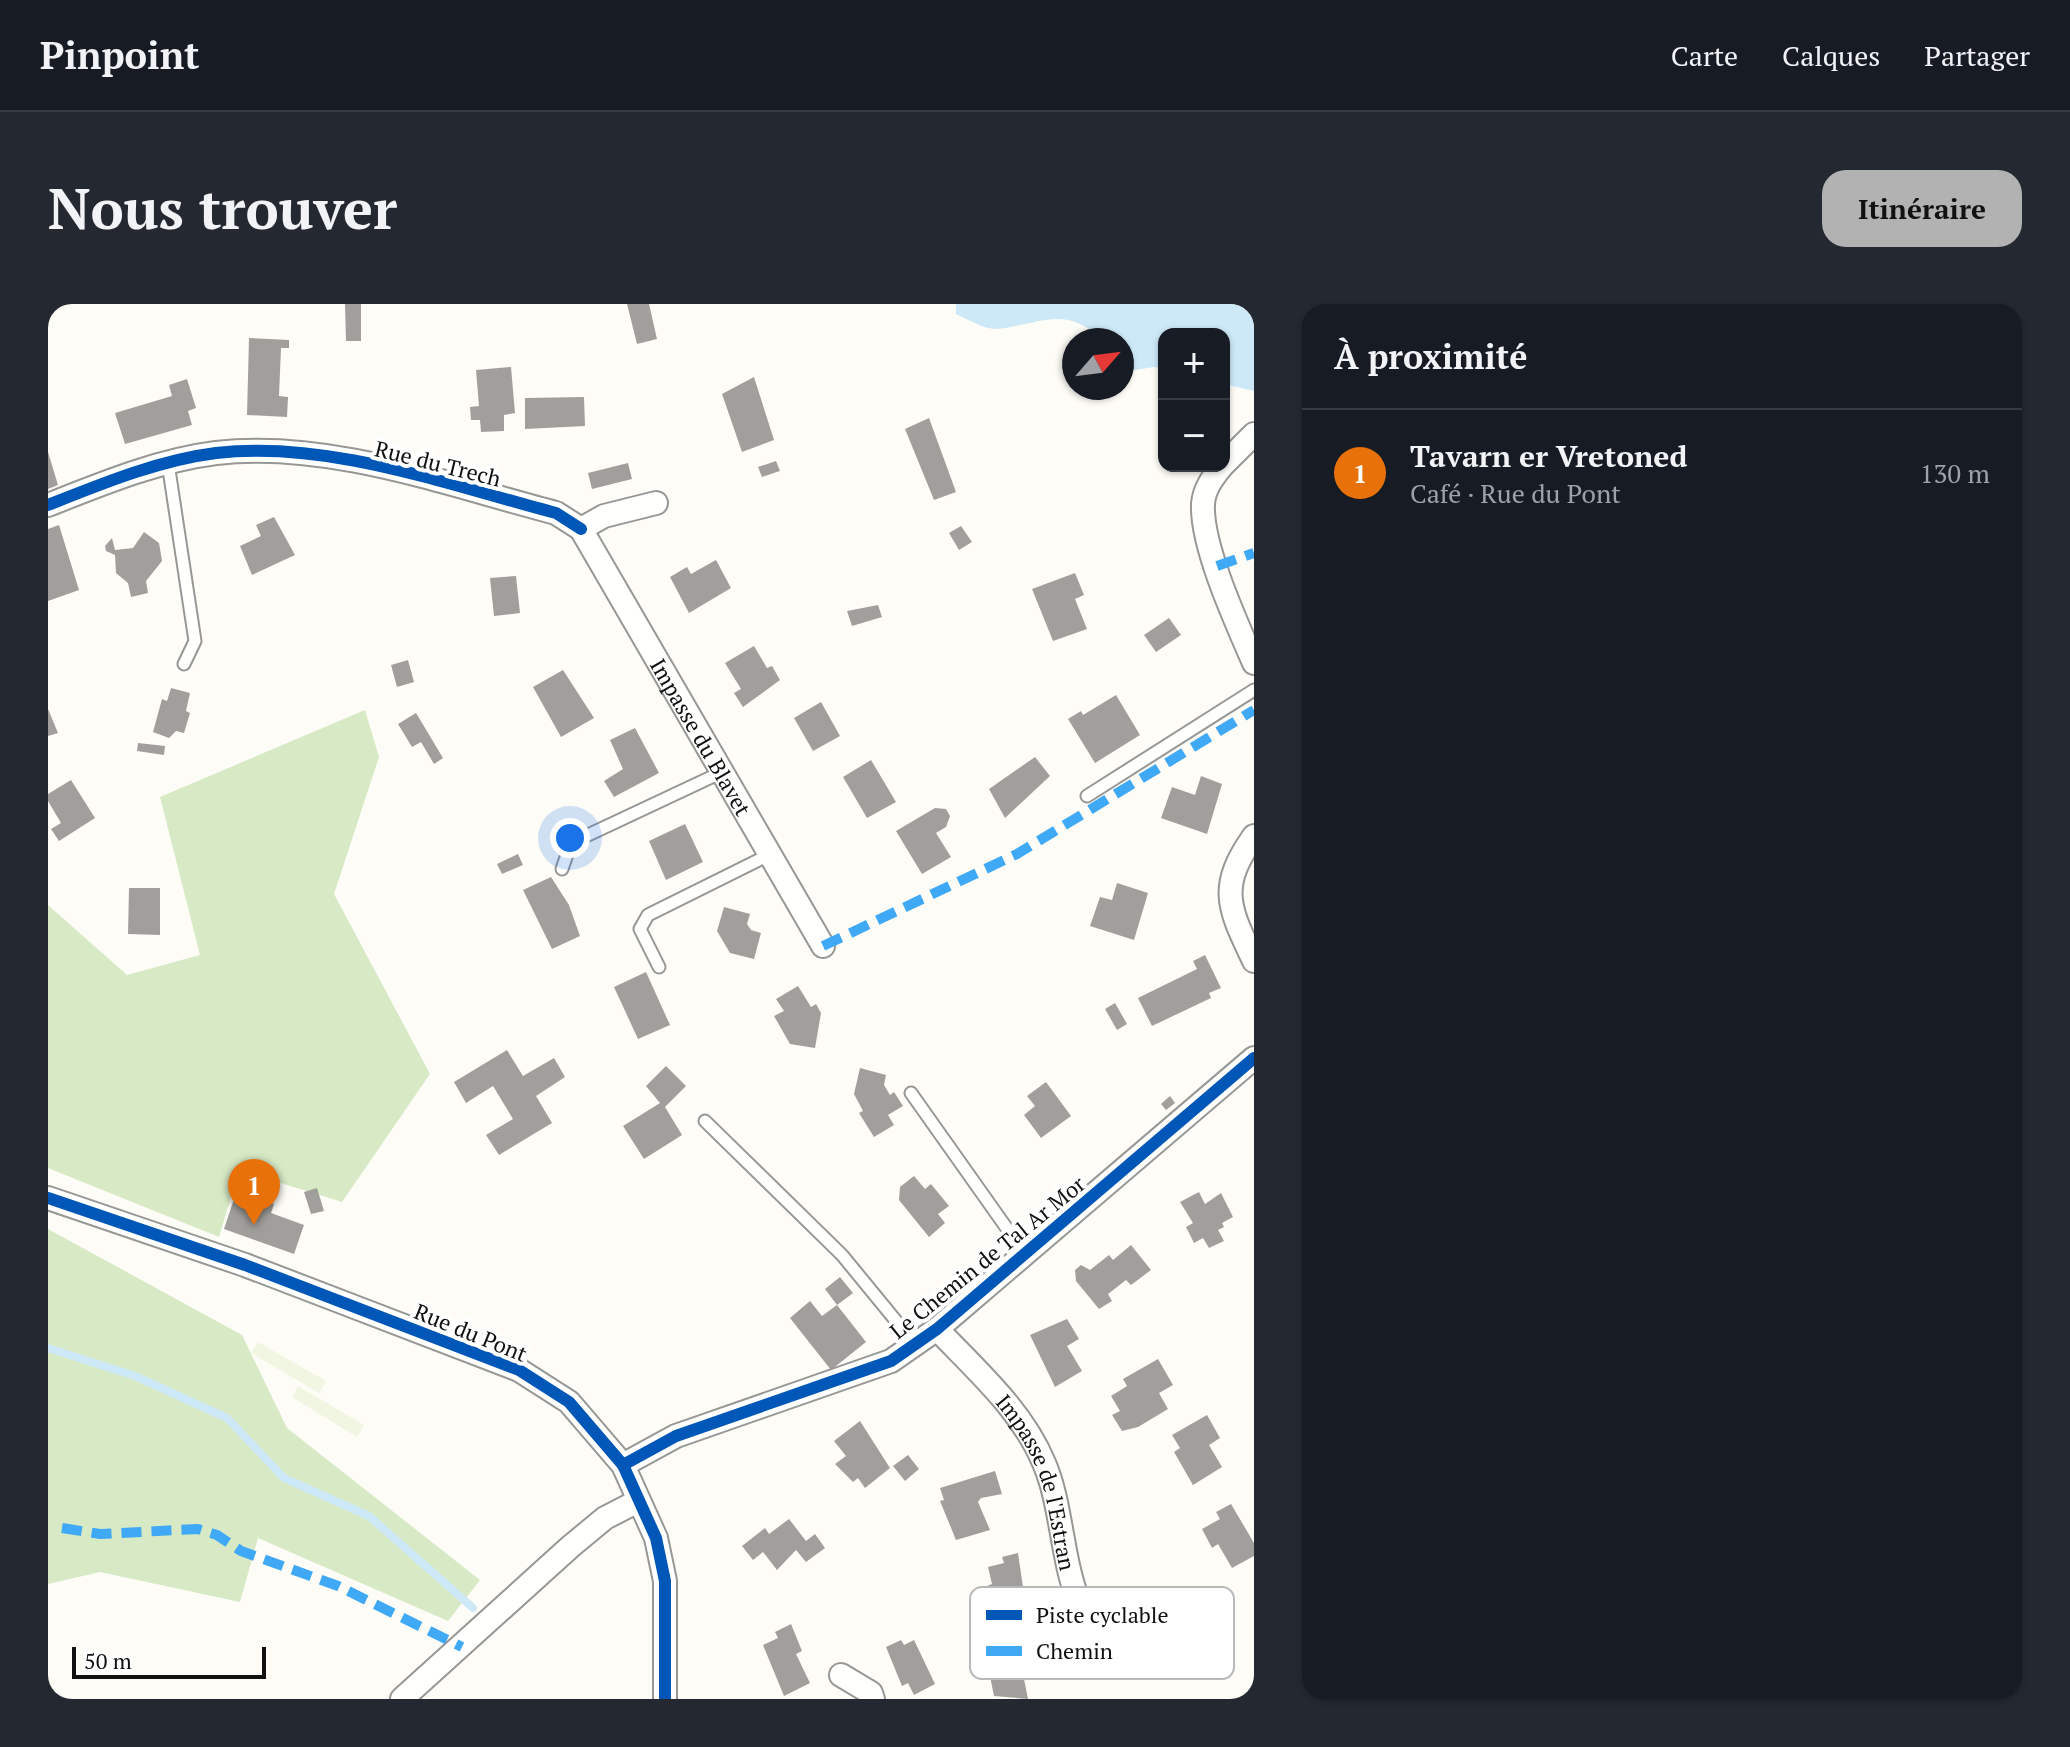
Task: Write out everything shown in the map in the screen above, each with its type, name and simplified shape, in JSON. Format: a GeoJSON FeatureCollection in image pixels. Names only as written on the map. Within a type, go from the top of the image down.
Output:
{"type":"FeatureCollection","features":[{"type":"Feature","properties":{"kind":"street"},"geometry":{"type":"LineString","coordinates":[[1230,458],[1254,434]]}},
{"type":"Feature","properties":{"kind":"street","name":"Rue du Trech"},"geometry":{"type":"LineString","coordinates":[[48,505],[168,463],[251,450],[369,466],[556,513],[581,529]]}},
{"type":"Feature","properties":{"kind":"street"},"geometry":{"type":"LineString","coordinates":[[1218,472],[1206,491],[1203,505],[1209,543],[1254,663]]}},
{"type":"Feature","properties":{"kind":"street"},"geometry":{"type":"LineString","coordinates":[[581,529],[604,516],[656,503]]}},
{"type":"Feature","properties":{"kind":"street","name":"Impasse du Blavet"},"geometry":{"type":"LineString","coordinates":[[581,529],[823,946]]}},
{"type":"Feature","properties":{"kind":"street"},"geometry":{"type":"LineString","coordinates":[[1254,836],[1236,862],[1228,885],[1232,914],[1254,961]]}},
{"type":"Feature","properties":{"kind":"street","name":"Le Chemin de Tal Ar Mor"},"geometry":{"type":"LineString","coordinates":[[623,1465],[676,1436],[891,1361],[937,1329],[1254,1058]]}},
{"type":"Feature","properties":{"kind":"street","name":"Rue du Pont"},"geometry":{"type":"LineString","coordinates":[[48,1198],[245,1265],[519,1370],[569,1402],[623,1465],[656,1538],[665,1581],[665,1699]]}},
{"type":"Feature","properties":{"kind":"street","name":"Impasse de l'Estran"},"geometry":{"type":"LineString","coordinates":[[937,1329],[1019,1417],[1045,1464],[1075,1587]]}},
{"type":"Feature","properties":{"kind":"street"},"geometry":{"type":"LineString","coordinates":[[402,1699],[570,1547],[605,1518],[638,1501]]}},
{"type":"Feature","properties":{"kind":"street"},"geometry":{"type":"LineString","coordinates":[[841,1675],[871,1693],[873,1699]]}},
{"type":"Feature","properties":{"kind":"lane"},"geometry":{"type":"LineString","coordinates":[[168,463],[195,641],[184,664]]}},
{"type":"Feature","properties":{"kind":"lane"},"geometry":{"type":"LineString","coordinates":[[1087,796],[1254,690]]}},
{"type":"Feature","properties":{"kind":"lane"},"geometry":{"type":"LineString","coordinates":[[562,869],[571,843],[720,773]]}},
{"type":"Feature","properties":{"kind":"lane"},"geometry":{"type":"LineString","coordinates":[[659,967],[640,929],[648,915],[769,855]]}},
{"type":"Feature","properties":{"kind":"lane"},"geometry":{"type":"LineString","coordinates":[[911,1093],[1025,1254]]}},
{"type":"Feature","properties":{"kind":"lane"},"geometry":{"type":"LineString","coordinates":[[705,1121],[842,1255],[915,1344]]}},
{"type":"Feature","properties":{"kind":"green space"},"geometry":{"type":"Polygon","coordinates":[[[365,710],[379,757],[334,894],[430,1074],[342,1202],[239,1170],[219,1237],[48,1168],[48,905],[127,975],[200,955],[160,797],[365,710]]]}},
{"type":"Feature","properties":{"kind":"green space"},"geometry":{"type":"Polygon","coordinates":[[[48,1229],[242,1335],[287,1428],[480,1580],[448,1621],[258,1538],[240,1602],[100,1572],[48,1584],[48,1229]]]}},
{"type":"Feature","properties":{"kind":"green space"},"geometry":{"type":"Polygon","coordinates":[[[258,1342],[326,1381],[319,1393],[251,1353],[258,1342]]]}},
{"type":"Feature","properties":{"kind":"green space"},"geometry":{"type":"Polygon","coordinates":[[[298,1386],[364,1425],[357,1437],[292,1397],[298,1386]]]}},
{"type":"Feature","properties":{"kind":"water"},"geometry":{"type":"Polygon","coordinates":[[[956,304],[1254,304],[1254,391],[1230,385],[1230,328],[1158,328],[1158,368],[1134,370],[1134,328],[1087,328],[1077,322],[1053,319],[998,329],[976,324],[956,314],[956,304]]]}},
{"type":"Feature","properties":{"kind":"building"},"geometry":{"type":"Polygon","coordinates":[[[345,304],[361,304],[361,341],[346,341],[345,304]]]}},
{"type":"Feature","properties":{"kind":"building"},"geometry":{"type":"Polygon","coordinates":[[[627,304],[649,304],[657,339],[637,344],[627,304]]]}},
{"type":"Feature","properties":{"kind":"building"},"geometry":{"type":"Polygon","coordinates":[[[249,338],[289,340],[289,348],[281,348],[279,396],[288,397],[287,417],[247,415],[249,338]]]}},
{"type":"Feature","properties":{"kind":"building"},"geometry":{"type":"Polygon","coordinates":[[[511,367],[515,413],[504,415],[504,431],[481,432],[480,420],[471,420],[470,407],[479,406],[476,370],[511,367]]]}},
{"type":"Feature","properties":{"kind":"building"},"geometry":{"type":"Polygon","coordinates":[[[754,377],[774,440],[742,452],[722,394],[754,377]]]}},
{"type":"Feature","properties":{"kind":"building"},"geometry":{"type":"Polygon","coordinates":[[[187,379],[196,408],[188,411],[192,425],[125,444],[115,413],[172,396],[169,385],[187,379]]]}},
{"type":"Feature","properties":{"kind":"building"},"geometry":{"type":"Polygon","coordinates":[[[584,397],[585,426],[525,429],[525,398],[584,397]]]}},
{"type":"Feature","properties":{"kind":"building"},"geometry":{"type":"Polygon","coordinates":[[[929,418],[956,492],[934,500],[905,429],[929,418]]]}},
{"type":"Feature","properties":{"kind":"building"},"geometry":{"type":"Polygon","coordinates":[[[48,452],[58,485],[48,489],[48,452]]]}},
{"type":"Feature","properties":{"kind":"building"},"geometry":{"type":"Polygon","coordinates":[[[776,461],[780,471],[762,477],[758,467],[776,461]]]}},
{"type":"Feature","properties":{"kind":"building"},"geometry":{"type":"Polygon","coordinates":[[[628,463],[632,479],[592,489],[588,473],[628,463]]]}},
{"type":"Feature","properties":{"kind":"building"},"geometry":{"type":"Polygon","coordinates":[[[274,517],[295,555],[252,575],[240,546],[261,536],[256,525],[274,517]]]}},
{"type":"Feature","properties":{"kind":"building"},"geometry":{"type":"Polygon","coordinates":[[[59,525],[79,590],[48,601],[48,529],[59,525]]]}},
{"type":"Feature","properties":{"kind":"building"},"geometry":{"type":"Polygon","coordinates":[[[961,526],[972,542],[959,550],[949,533],[961,526]]]}},
{"type":"Feature","properties":{"kind":"building"},"geometry":{"type":"Polygon","coordinates":[[[144,532],[159,543],[162,561],[146,581],[148,593],[131,597],[128,583],[116,573],[115,555],[106,551],[105,546],[112,538],[115,550],[133,548],[144,532]]]}},
{"type":"Feature","properties":{"kind":"building"},"geometry":{"type":"Polygon","coordinates":[[[716,560],[731,588],[689,613],[670,577],[687,567],[691,574],[716,560]]]}},
{"type":"Feature","properties":{"kind":"building"},"geometry":{"type":"Polygon","coordinates":[[[1075,573],[1084,595],[1075,599],[1087,629],[1053,641],[1032,589],[1075,573]]]}},
{"type":"Feature","properties":{"kind":"building"},"geometry":{"type":"Polygon","coordinates":[[[516,576],[520,613],[494,616],[490,578],[516,576]]]}},
{"type":"Feature","properties":{"kind":"building"},"geometry":{"type":"Polygon","coordinates":[[[878,605],[882,617],[852,626],[847,611],[878,605]]]}},
{"type":"Feature","properties":{"kind":"building"},"geometry":{"type":"Polygon","coordinates":[[[1169,618],[1181,635],[1156,652],[1144,635],[1169,618]]]}},
{"type":"Feature","properties":{"kind":"building"},"geometry":{"type":"Polygon","coordinates":[[[754,646],[767,668],[772,666],[780,680],[743,707],[734,693],[741,689],[725,663],[754,646]]]}},
{"type":"Feature","properties":{"kind":"building"},"geometry":{"type":"Polygon","coordinates":[[[408,660],[414,682],[397,687],[391,665],[408,660]]]}},
{"type":"Feature","properties":{"kind":"building"},"geometry":{"type":"Polygon","coordinates":[[[563,670],[594,718],[561,737],[533,687],[563,670]]]}},
{"type":"Feature","properties":{"kind":"building"},"geometry":{"type":"Polygon","coordinates":[[[171,688],[190,693],[186,711],[190,713],[184,733],[176,731],[169,738],[153,732],[162,699],[167,701],[171,688]]]}},
{"type":"Feature","properties":{"kind":"building"},"geometry":{"type":"Polygon","coordinates":[[[1116,695],[1140,735],[1095,763],[1068,719],[1081,711],[1083,715],[1116,695]]]}},
{"type":"Feature","properties":{"kind":"building"},"geometry":{"type":"Polygon","coordinates":[[[821,702],[840,736],[813,751],[794,718],[821,702]]]}},
{"type":"Feature","properties":{"kind":"building"},"geometry":{"type":"Polygon","coordinates":[[[48,709],[58,733],[48,736],[48,709]]]}},
{"type":"Feature","properties":{"kind":"building"},"geometry":{"type":"Polygon","coordinates":[[[416,713],[443,758],[434,764],[421,742],[412,747],[398,724],[416,713]]]}},
{"type":"Feature","properties":{"kind":"building"},"geometry":{"type":"Polygon","coordinates":[[[635,728],[659,773],[614,797],[604,781],[623,769],[610,740],[635,728]]]}},
{"type":"Feature","properties":{"kind":"building"},"geometry":{"type":"Polygon","coordinates":[[[138,743],[165,746],[164,755],[137,751],[138,743]]]}},
{"type":"Feature","properties":{"kind":"building"},"geometry":{"type":"Polygon","coordinates":[[[1035,757],[1050,776],[1005,818],[989,789],[1035,757]]]}},
{"type":"Feature","properties":{"kind":"building"},"geometry":{"type":"Polygon","coordinates":[[[871,760],[896,802],[867,818],[843,777],[871,760]]]}},
{"type":"Feature","properties":{"kind":"building"},"geometry":{"type":"Polygon","coordinates":[[[1201,776],[1222,784],[1207,834],[1161,818],[1172,787],[1195,795],[1201,776]]]}},
{"type":"Feature","properties":{"kind":"building"},"geometry":{"type":"Polygon","coordinates":[[[71,780],[95,818],[59,841],[51,829],[61,823],[48,801],[48,794],[71,780]]]}},
{"type":"Feature","properties":{"kind":"building"},"geometry":{"type":"Polygon","coordinates":[[[935,808],[946,809],[950,816],[946,827],[936,833],[951,857],[922,874],[896,831],[935,808]]]}},
{"type":"Feature","properties":{"kind":"building"},"geometry":{"type":"Polygon","coordinates":[[[685,824],[703,862],[666,880],[649,841],[685,824]]]}},
{"type":"Feature","properties":{"kind":"building"},"geometry":{"type":"Polygon","coordinates":[[[518,854],[523,865],[502,874],[497,864],[518,854]]]}},
{"type":"Feature","properties":{"kind":"building"},"geometry":{"type":"Polygon","coordinates":[[[551,877],[569,905],[580,936],[552,949],[523,890],[551,877]]]}},
{"type":"Feature","properties":{"kind":"building"},"geometry":{"type":"Polygon","coordinates":[[[1117,883],[1148,893],[1134,940],[1090,926],[1100,897],[1112,900],[1117,883]]]}},
{"type":"Feature","properties":{"kind":"building"},"geometry":{"type":"Polygon","coordinates":[[[129,888],[160,888],[160,935],[128,934],[129,888]]]}},
{"type":"Feature","properties":{"kind":"building"},"geometry":{"type":"Polygon","coordinates":[[[724,907],[750,914],[747,924],[751,930],[761,933],[754,959],[730,953],[717,931],[724,907]]]}},
{"type":"Feature","properties":{"kind":"building"},"geometry":{"type":"Polygon","coordinates":[[[1205,955],[1221,988],[1209,993],[1211,998],[1152,1026],[1138,998],[1197,969],[1193,961],[1205,955]]]}},
{"type":"Feature","properties":{"kind":"building"},"geometry":{"type":"Polygon","coordinates":[[[646,972],[670,1025],[638,1039],[614,987],[646,972]]]}},
{"type":"Feature","properties":{"kind":"building"},"geometry":{"type":"Polygon","coordinates":[[[798,986],[811,1007],[816,1004],[821,1013],[815,1048],[790,1044],[774,1016],[784,1011],[776,999],[798,986]]]}},
{"type":"Feature","properties":{"kind":"building"},"geometry":{"type":"Polygon","coordinates":[[[1115,1003],[1127,1024],[1117,1030],[1105,1009],[1115,1003]]]}},
{"type":"Feature","properties":{"kind":"building"},"geometry":{"type":"Polygon","coordinates":[[[507,1050],[523,1076],[554,1058],[565,1077],[536,1096],[552,1123],[499,1155],[486,1135],[513,1119],[493,1086],[466,1103],[454,1082],[507,1050]]]}},
{"type":"Feature","properties":{"kind":"building"},"geometry":{"type":"Polygon","coordinates":[[[666,1066],[686,1086],[665,1107],[682,1135],[644,1159],[623,1126],[660,1103],[646,1086],[666,1066]]]}},
{"type":"Feature","properties":{"kind":"building"},"geometry":{"type":"Polygon","coordinates":[[[860,1068],[886,1075],[884,1085],[890,1095],[894,1092],[903,1106],[888,1115],[894,1125],[874,1137],[859,1113],[863,1111],[854,1094],[860,1068]]]}},
{"type":"Feature","properties":{"kind":"building"},"geometry":{"type":"Polygon","coordinates":[[[1046,1082],[1071,1116],[1041,1138],[1024,1115],[1035,1106],[1027,1096],[1046,1082]]]}},
{"type":"Feature","properties":{"kind":"building"},"geometry":{"type":"Polygon","coordinates":[[[1170,1096],[1175,1103],[1166,1110],[1161,1104],[1170,1096]]]}},
{"type":"Feature","properties":{"kind":"building"},"geometry":{"type":"Polygon","coordinates":[[[914,1176],[925,1189],[931,1184],[949,1206],[938,1214],[945,1223],[929,1237],[899,1200],[900,1187],[914,1176]]]}},
{"type":"Feature","properties":{"kind":"building"},"geometry":{"type":"Polygon","coordinates":[[[317,1188],[324,1211],[311,1214],[304,1192],[317,1188]]]}},
{"type":"Feature","properties":{"kind":"building"},"geometry":{"type":"Polygon","coordinates":[[[237,1190],[274,1204],[271,1213],[304,1225],[294,1254],[224,1229],[237,1190]]]}},
{"type":"Feature","properties":{"kind":"building"},"geometry":{"type":"Polygon","coordinates":[[[1199,1192],[1205,1204],[1221,1193],[1233,1217],[1222,1223],[1224,1227],[1218,1230],[1224,1241],[1209,1248],[1203,1238],[1194,1243],[1186,1227],[1193,1223],[1180,1202],[1199,1192]]]}},
{"type":"Feature","properties":{"kind":"building"},"geometry":{"type":"Polygon","coordinates":[[[1131,1245],[1151,1270],[1131,1285],[1126,1280],[1108,1294],[1112,1301],[1099,1309],[1076,1281],[1075,1270],[1081,1265],[1090,1270],[1109,1255],[1113,1260],[1131,1245]]]}},
{"type":"Feature","properties":{"kind":"building"},"geometry":{"type":"Polygon","coordinates":[[[840,1277],[853,1293],[837,1305],[825,1289],[840,1277]]]}},
{"type":"Feature","properties":{"kind":"building"},"geometry":{"type":"Polygon","coordinates":[[[810,1301],[822,1316],[837,1305],[866,1342],[831,1370],[790,1318],[810,1301]]]}},
{"type":"Feature","properties":{"kind":"building"},"geometry":{"type":"Polygon","coordinates":[[[1067,1319],[1079,1339],[1067,1346],[1082,1371],[1055,1387],[1030,1335],[1067,1319]]]}},
{"type":"Feature","properties":{"kind":"building"},"geometry":{"type":"Polygon","coordinates":[[[1158,1359],[1173,1385],[1159,1393],[1168,1409],[1138,1427],[1122,1431],[1112,1415],[1120,1411],[1111,1396],[1127,1386],[1123,1379],[1158,1359]]]}},
{"type":"Feature","properties":{"kind":"building"},"geometry":{"type":"Polygon","coordinates":[[[1207,1415],[1220,1438],[1209,1445],[1222,1467],[1193,1485],[1174,1452],[1180,1448],[1172,1435],[1207,1415]]]}},
{"type":"Feature","properties":{"kind":"building"},"geometry":{"type":"Polygon","coordinates":[[[860,1421],[890,1468],[865,1488],[858,1478],[853,1482],[835,1464],[846,1456],[834,1441],[860,1421]]]}},
{"type":"Feature","properties":{"kind":"building"},"geometry":{"type":"Polygon","coordinates":[[[908,1455],[919,1469],[905,1481],[893,1466],[908,1455]]]}},
{"type":"Feature","properties":{"kind":"building"},"geometry":{"type":"Polygon","coordinates":[[[995,1471],[1002,1494],[981,1498],[978,1502],[990,1530],[956,1540],[940,1501],[944,1500],[940,1488],[995,1471]]]}},
{"type":"Feature","properties":{"kind":"building"},"geometry":{"type":"Polygon","coordinates":[[[1231,1504],[1254,1543],[1254,1556],[1232,1568],[1218,1544],[1212,1548],[1202,1529],[1220,1519],[1216,1512],[1231,1504]]]}},
{"type":"Feature","properties":{"kind":"building"},"geometry":{"type":"Polygon","coordinates":[[[789,1519],[806,1541],[815,1534],[825,1548],[806,1562],[796,1550],[777,1570],[763,1552],[753,1560],[742,1546],[765,1528],[769,1534],[789,1519]]]}},
{"type":"Feature","properties":{"kind":"building"},"geometry":{"type":"Polygon","coordinates":[[[1018,1553],[1023,1587],[987,1587],[992,1584],[988,1567],[1004,1563],[1002,1557],[1018,1553]]]}},
{"type":"Feature","properties":{"kind":"building"},"geometry":{"type":"Polygon","coordinates":[[[791,1624],[802,1651],[796,1654],[810,1683],[784,1696],[763,1645],[778,1638],[775,1632],[791,1624]]]}},
{"type":"Feature","properties":{"kind":"building"},"geometry":{"type":"Polygon","coordinates":[[[901,1640],[904,1645],[914,1640],[935,1684],[914,1695],[908,1683],[902,1686],[886,1647],[901,1640]]]}},
{"type":"Feature","properties":{"kind":"building"},"geometry":{"type":"Polygon","coordinates":[[[991,1679],[1024,1679],[1028,1699],[994,1696],[991,1679]]]}},
{"type":"Feature","properties":{"kind":"waterway"},"geometry":{"type":"LineString","coordinates":[[48,1348],[135,1376],[227,1418],[284,1478],[369,1516],[473,1608]]}},
{"type":"Feature","properties":{"kind":"marked path"},"geometry":{"type":"LineString","coordinates":[[1217,566],[1254,553]]}},
{"type":"Feature","properties":{"kind":"marked path"},"geometry":{"type":"LineString","coordinates":[[823,946],[1017,854],[1254,710]]}},
{"type":"Feature","properties":{"kind":"marked path"},"geometry":{"type":"LineString","coordinates":[[62,1528],[100,1534],[198,1529],[217,1535],[241,1551],[338,1586],[462,1647]]}},
{"type":"Feature","properties":{"kind":"cycle path"},"geometry":{"type":"LineString","coordinates":[[48,505],[173,461],[216,453],[259,451],[345,459],[431,478],[556,513],[581,529]]}},
{"type":"Feature","properties":{"kind":"cycle path"},"geometry":{"type":"LineString","coordinates":[[623,1465],[676,1436],[891,1361],[937,1329],[1254,1058]]}},
{"type":"Feature","properties":{"kind":"cycle path"},"geometry":{"type":"LineString","coordinates":[[48,1198],[245,1265],[519,1370],[569,1402],[623,1465],[656,1538],[665,1581],[665,1699]]}},
{"type":"Feature","properties":{"kind":"place","name":"Tavarn er Vretoned"},"geometry":{"type":"Point","coordinates":[254,1225]}}]}
